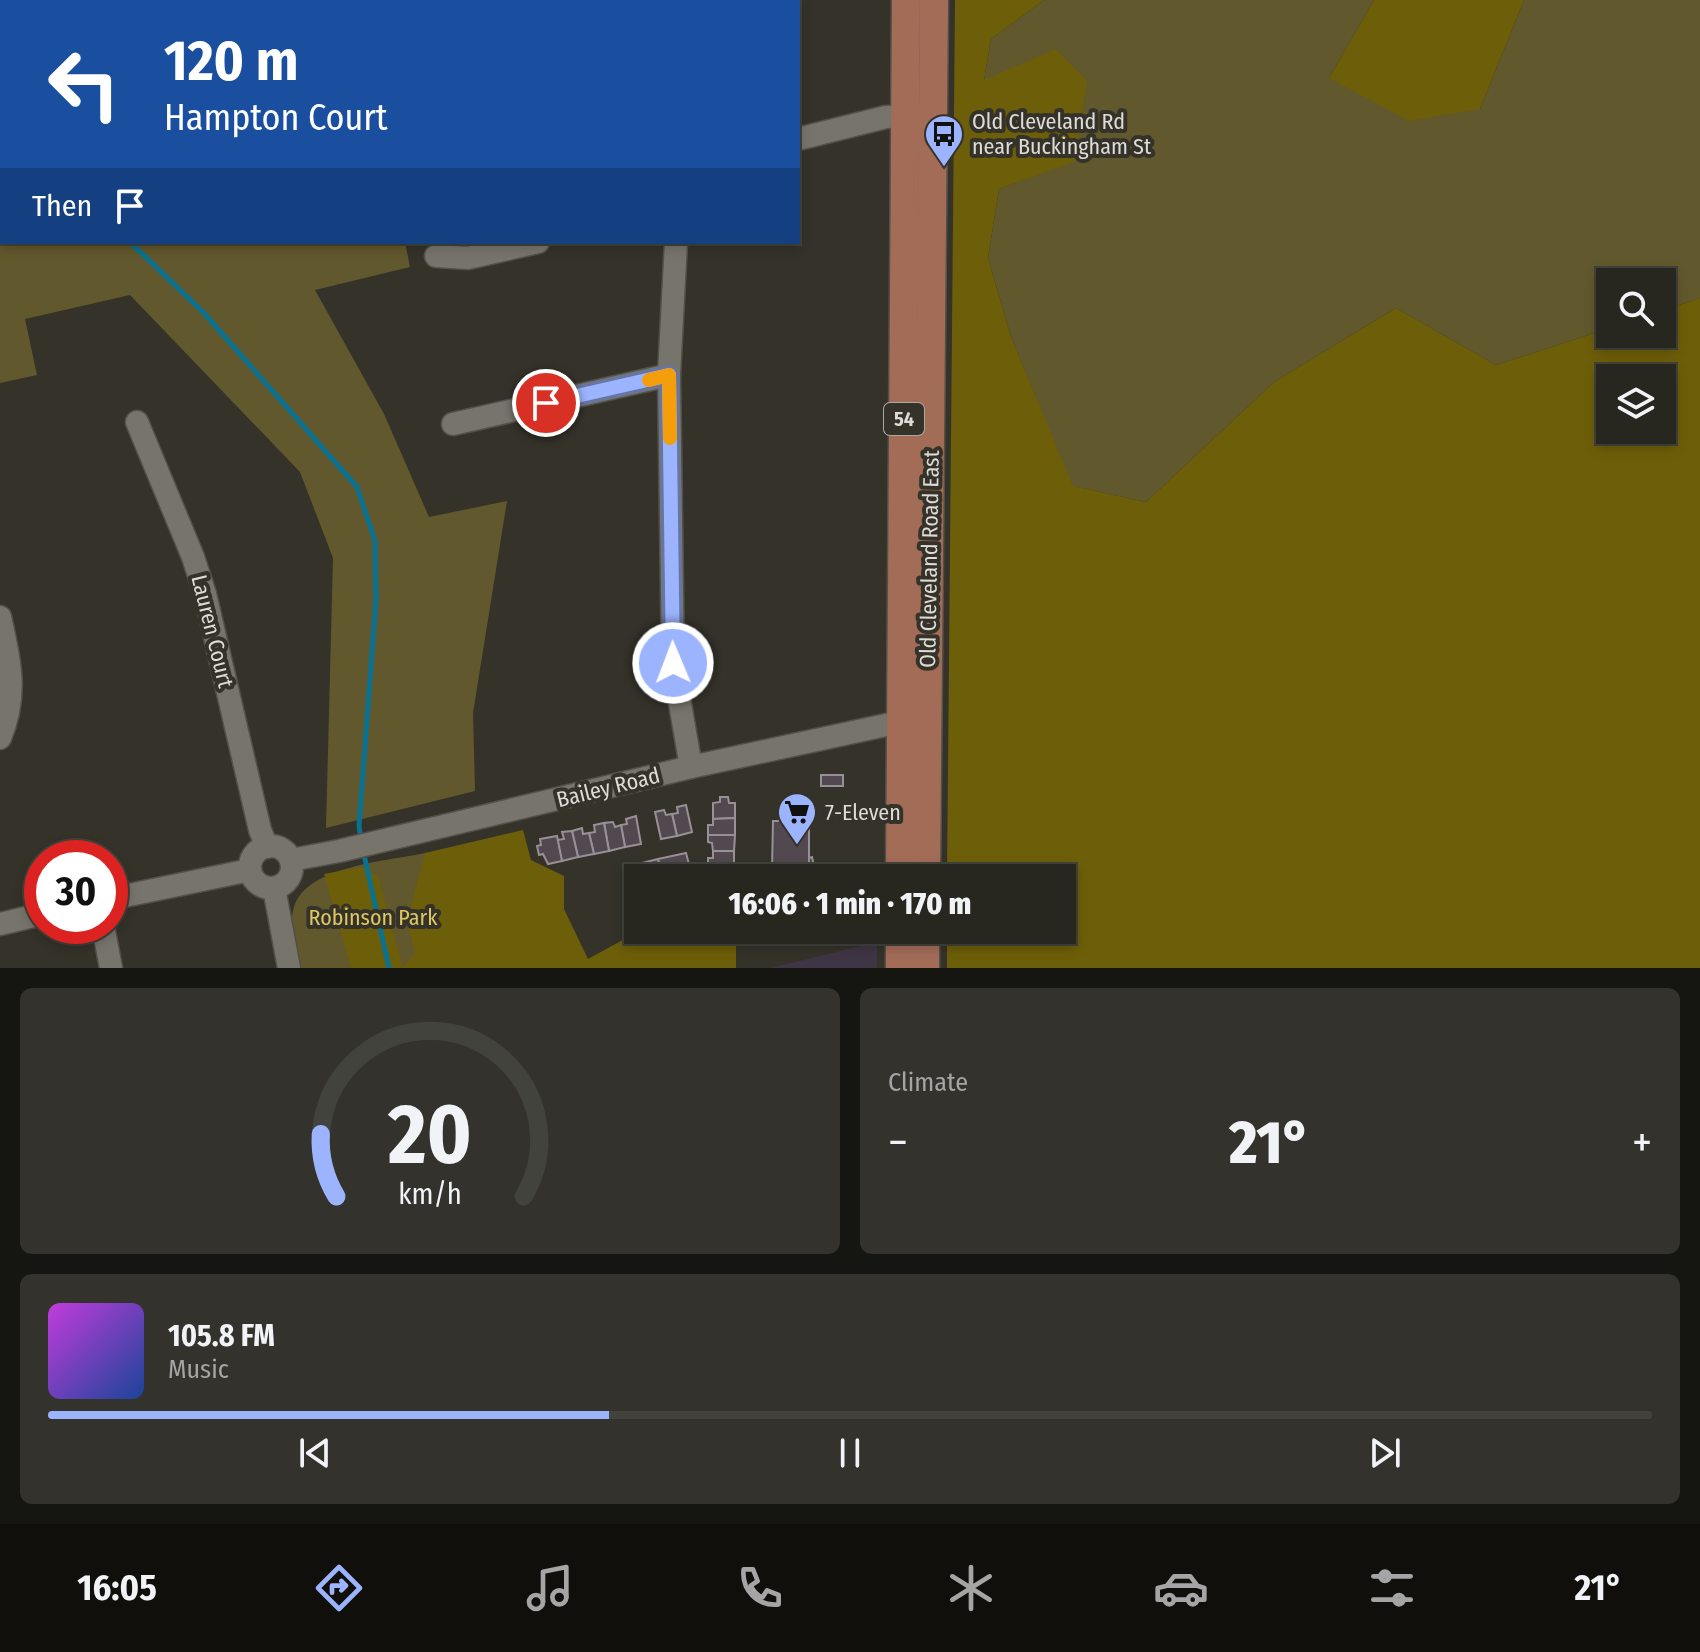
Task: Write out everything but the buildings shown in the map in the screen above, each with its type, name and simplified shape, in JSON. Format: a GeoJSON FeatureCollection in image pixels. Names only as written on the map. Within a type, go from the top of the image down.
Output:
{"type":"FeatureCollection","features":[{"type":"Feature","properties":{"kind":"main road","name":"Old Cleveland Road East"},"geometry":{"type":"LineString","coordinates":[[901,864],[914,719],[919,116],[906,0]]}},
{"type":"Feature","properties":{"kind":"main road","name":"Old Cleveland Road East"},"geometry":{"type":"LineString","coordinates":[[919,116],[934,0]]}},
{"type":"Feature","properties":{"kind":"main road","name":"Old Cleveland Road East"},"geometry":{"type":"LineString","coordinates":[[914,719],[925,864]]}},
{"type":"Feature","properties":{"kind":"main road"},"geometry":{"type":"LineString","coordinates":[[900,944],[900,968]]}},
{"type":"Feature","properties":{"kind":"main road"},"geometry":{"type":"LineString","coordinates":[[925,944],[925,968]]}},
{"type":"Feature","properties":{"kind":"street"},"geometry":{"type":"LineString","coordinates":[[800,138],[886,117],[919,116]]}},
{"type":"Feature","properties":{"kind":"street"},"geometry":{"type":"LineString","coordinates":[[436,256],[468,258],[529,244]]}},
{"type":"Feature","properties":{"kind":"street"},"geometry":{"type":"LineString","coordinates":[[676,244],[669,375],[673,663],[691,767]]}},
{"type":"Feature","properties":{"kind":"street"},"geometry":{"type":"LineString","coordinates":[[453,424],[669,375]]}},
{"type":"Feature","properties":{"kind":"street","name":"Lauren Court"},"geometry":{"type":"LineString","coordinates":[[137,422],[193,557],[205,594],[260,830],[267,847]]}},
{"type":"Feature","properties":{"kind":"street"},"geometry":{"type":"LineString","coordinates":[[0,617],[12,668],[8,718],[0,738]]}},
{"type":"Feature","properties":{"kind":"street","name":"Bailey Road"},"geometry":{"type":"LineString","coordinates":[[291,860],[691,767],[914,719]]}},
{"type":"Feature","properties":{"kind":"street"},"geometry":{"type":"LineString","coordinates":[[267,847],[284,850],[293,866],[289,878],[274,888],[256,882],[250,870],[256,853],[267,847]]}},
{"type":"Feature","properties":{"kind":"street"},"geometry":{"type":"LineString","coordinates":[[128,895],[250,870]]}},
{"type":"Feature","properties":{"kind":"street"},"geometry":{"type":"LineString","coordinates":[[274,888],[289,968]]}},
{"type":"Feature","properties":{"kind":"street"},"geometry":{"type":"LineString","coordinates":[[0,924],[24,918]]}},
{"type":"Feature","properties":{"kind":"street"},"geometry":{"type":"LineString","coordinates":[[106,944],[111,968]]}},
{"type":"Feature","properties":{"kind":"shaded area"},"geometry":{"type":"Polygon","coordinates":[[[869,944],[877,944],[877,968],[770,968],[869,944]]]}},
{"type":"Feature","properties":{"kind":"green space"},"geometry":{"type":"Polygon","coordinates":[[[955,0],[1044,0],[991,39],[984,80],[1056,49],[1087,81],[1074,162],[999,189],[988,258],[1011,337],[1073,486],[1146,502],[1274,382],[1396,308],[1496,365],[1596,333],[1596,348],[1676,348],[1676,306],[1700,298],[1700,968],[947,968],[947,944],[1076,944],[1076,864],[947,864],[955,0]]]}},
{"type":"Feature","properties":{"kind":"green space"},"geometry":{"type":"Polygon","coordinates":[[[1044,0],[1374,0],[1329,78],[1480,109],[1524,0],[1700,0],[1700,298],[1676,306],[1676,268],[1596,268],[1596,333],[1496,365],[1396,308],[1274,382],[1146,502],[1072,486],[1011,337],[988,258],[999,189],[1074,161],[984,80],[991,39],[1044,0]]]}},
{"type":"Feature","properties":{"kind":"green space"},"geometry":{"type":"Polygon","coordinates":[[[1374,0],[1524,0],[1480,109],[1409,121],[1329,78],[1374,0]]]}},
{"type":"Feature","properties":{"kind":"green space"},"geometry":{"type":"Polygon","coordinates":[[[0,244],[405,244],[410,267],[315,290],[384,414],[429,517],[507,501],[473,713],[475,791],[326,828],[333,558],[300,472],[130,295],[25,319],[37,375],[0,383],[0,244]]]}},
{"type":"Feature","properties":{"kind":"green space"},"geometry":{"type":"Polygon","coordinates":[[[523,830],[531,860],[564,876],[564,909],[588,959],[624,939],[624,944],[736,944],[736,968],[351,968],[324,874],[361,867],[378,876],[403,967],[415,953],[407,921],[425,853],[523,830]]]}},
{"type":"Feature","properties":{"kind":"green space","name":"Robinson Park"},"geometry":{"type":"Polygon","coordinates":[[[425,853],[424,968],[299,968],[293,938],[294,907],[302,893],[314,882],[350,868],[425,853]]]}},
{"type":"Feature","properties":{"kind":"waterway"},"geometry":{"type":"LineString","coordinates":[[132,244],[203,312],[357,487],[375,541],[376,599],[359,826],[361,840]]}},
{"type":"Feature","properties":{"kind":"waterway"},"geometry":{"type":"LineString","coordinates":[[363,850],[389,968]]}},
{"type":"Feature","properties":{"kind":"slow traffic"},"geometry":{"type":"LineString","coordinates":[[649,380],[669,375],[670,438]]}},
{"type":"Feature","properties":{"kind":"place","name":"Old Cleveland Rd near Buckingham St"},"geometry":{"type":"Point","coordinates":[944,168]}},
{"type":"Feature","properties":{"kind":"place","name":"7-Eleven"},"geometry":{"type":"Point","coordinates":[797,846]}},
{"type":"Feature","properties":{"kind":"route"},"geometry":{"type":"LineString","coordinates":[[546,403],[669,375],[673,663]]}}]}
